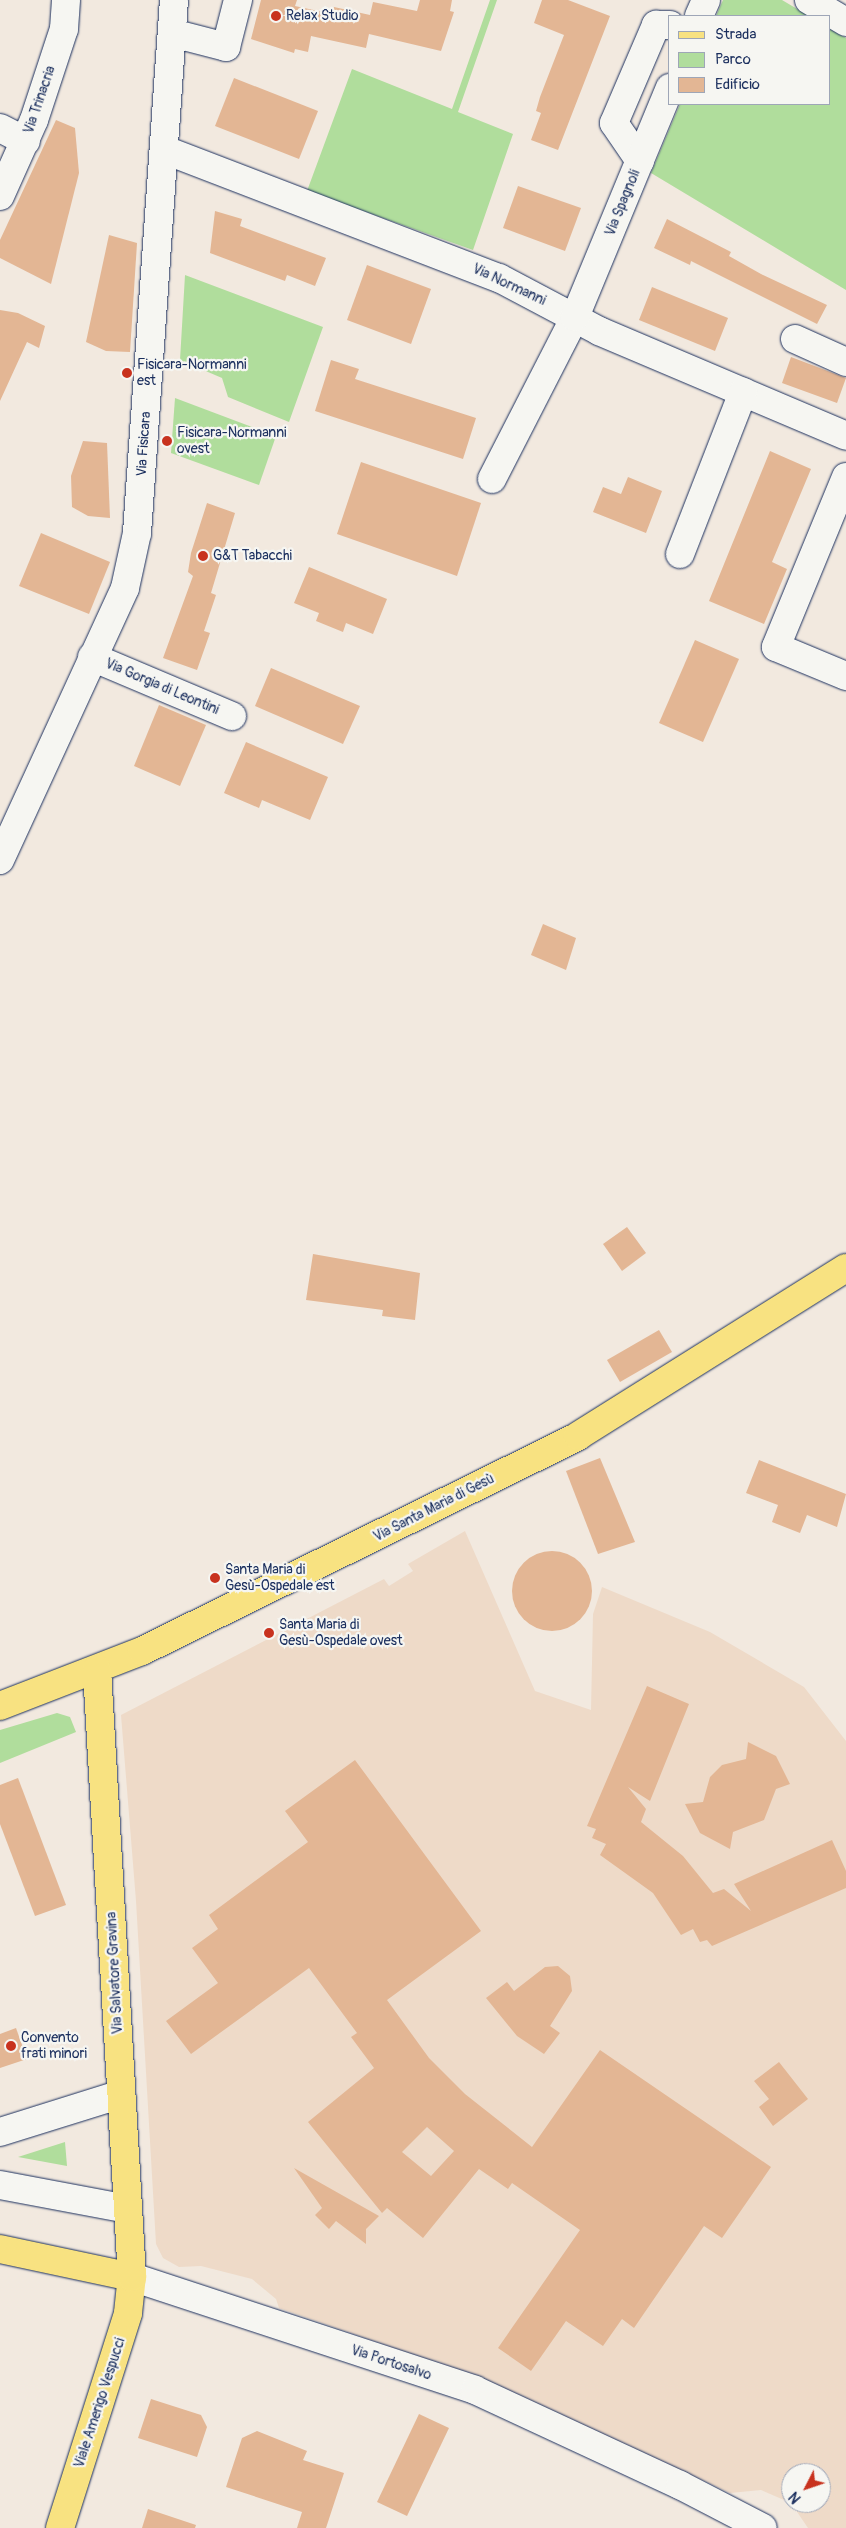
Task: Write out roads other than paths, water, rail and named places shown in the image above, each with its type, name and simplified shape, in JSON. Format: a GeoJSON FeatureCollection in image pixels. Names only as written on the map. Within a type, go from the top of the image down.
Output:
{"type":"FeatureCollection","features":[{"type":"Feature","properties":{"kind":"main road","name":"Via Santa Maria di Gesù"},"geometry":{"type":"LineString","coordinates":[[0,1706],[97,1670],[578,1436],[846,1268]]}},
{"type":"Feature","properties":{"kind":"main road","name":"Via Salvatore Gravina"},"geometry":{"type":"LineString","coordinates":[[97,1670],[132,2277]]}},
{"type":"Feature","properties":{"kind":"main road","name":"Via Portosalvo"},"geometry":{"type":"LineString","coordinates":[[0,2249],[132,2277]]}},
{"type":"Feature","properties":{"kind":"main road","name":"Viale Amerigo Vespucci"},"geometry":{"type":"LineString","coordinates":[[60,2528],[128,2314],[132,2277]]}},
{"type":"Feature","properties":{"kind":"street","name":"Via Trinacria"},"geometry":{"type":"LineString","coordinates":[[0,196],[26,141],[64,29],[66,0]]}},
{"type":"Feature","properties":{"kind":"street","name":"Via Fisicara"},"geometry":{"type":"LineString","coordinates":[[1,852],[125,588],[137,533],[174,0]]}},
{"type":"Feature","properties":{"kind":"street"},"geometry":{"type":"LineString","coordinates":[[172,33],[226,47],[238,0]]}},
{"type":"Feature","properties":{"kind":"street"},"geometry":{"type":"LineString","coordinates":[[699,15],[706,0]]}},
{"type":"Feature","properties":{"kind":"street"},"geometry":{"type":"LineString","coordinates":[[809,0],[846,22]]}},
{"type":"Feature","properties":{"kind":"street"},"geometry":{"type":"LineString","coordinates":[[640,161],[614,123],[656,25],[668,25]]}},
{"type":"Feature","properties":{"kind":"street","name":"Via Spagnoli"},"geometry":{"type":"LineString","coordinates":[[492,479],[575,317],[668,93]]}},
{"type":"Feature","properties":{"kind":"street"},"geometry":{"type":"LineString","coordinates":[[0,128],[26,141]]}},
{"type":"Feature","properties":{"kind":"street","name":"Via Normanni"},"geometry":{"type":"LineString","coordinates":[[165,150],[499,278],[575,317],[846,436]]}},
{"type":"Feature","properties":{"kind":"street"},"geometry":{"type":"LineString","coordinates":[[795,340],[846,362]]}},
{"type":"Feature","properties":{"kind":"street"},"geometry":{"type":"LineString","coordinates":[[680,554],[743,392]]}},
{"type":"Feature","properties":{"kind":"street"},"geometry":{"type":"LineString","coordinates":[[846,477],[776,647],[846,676]]}},
{"type":"Feature","properties":{"kind":"street","name":"Via Gorgia di Leontini"},"geometry":{"type":"LineString","coordinates":[[92,657],[232,716]]}},
{"type":"Feature","properties":{"kind":"street"},"geometry":{"type":"LineString","coordinates":[[0,2132],[121,2094]]}},
{"type":"Feature","properties":{"kind":"street"},"geometry":{"type":"LineString","coordinates":[[0,2185],[128,2209]]}},
{"type":"Feature","properties":{"kind":"street","name":"Via Portosalvo"},"geometry":{"type":"LineString","coordinates":[[132,2277],[475,2390],[680,2485],[763,2528]]}},
{"type":"Feature","properties":{"kind":"place","name":"Relax Studio"},"geometry":{"type":"Point","coordinates":[276,16]}},
{"type":"Feature","properties":{"kind":"place","name":"Fisicara-Normanni est"},"geometry":{"type":"Point","coordinates":[127,373]}},
{"type":"Feature","properties":{"kind":"place","name":"Fisicara-Normanni ovest"},"geometry":{"type":"Point","coordinates":[167,441]}},
{"type":"Feature","properties":{"kind":"place","name":"G&T Tabacchi"},"geometry":{"type":"Point","coordinates":[203,556]}},
{"type":"Feature","properties":{"kind":"place","name":"Santa Maria di Gesù-Ospedale est"},"geometry":{"type":"Point","coordinates":[215,1578]}},
{"type":"Feature","properties":{"kind":"place","name":"Santa Maria di Gesù-Ospedale ovest"},"geometry":{"type":"Point","coordinates":[269,1633]}},
{"type":"Feature","properties":{"kind":"place","name":"Convento frati minori"},"geometry":{"type":"Point","coordinates":[11,2046]}}]}
